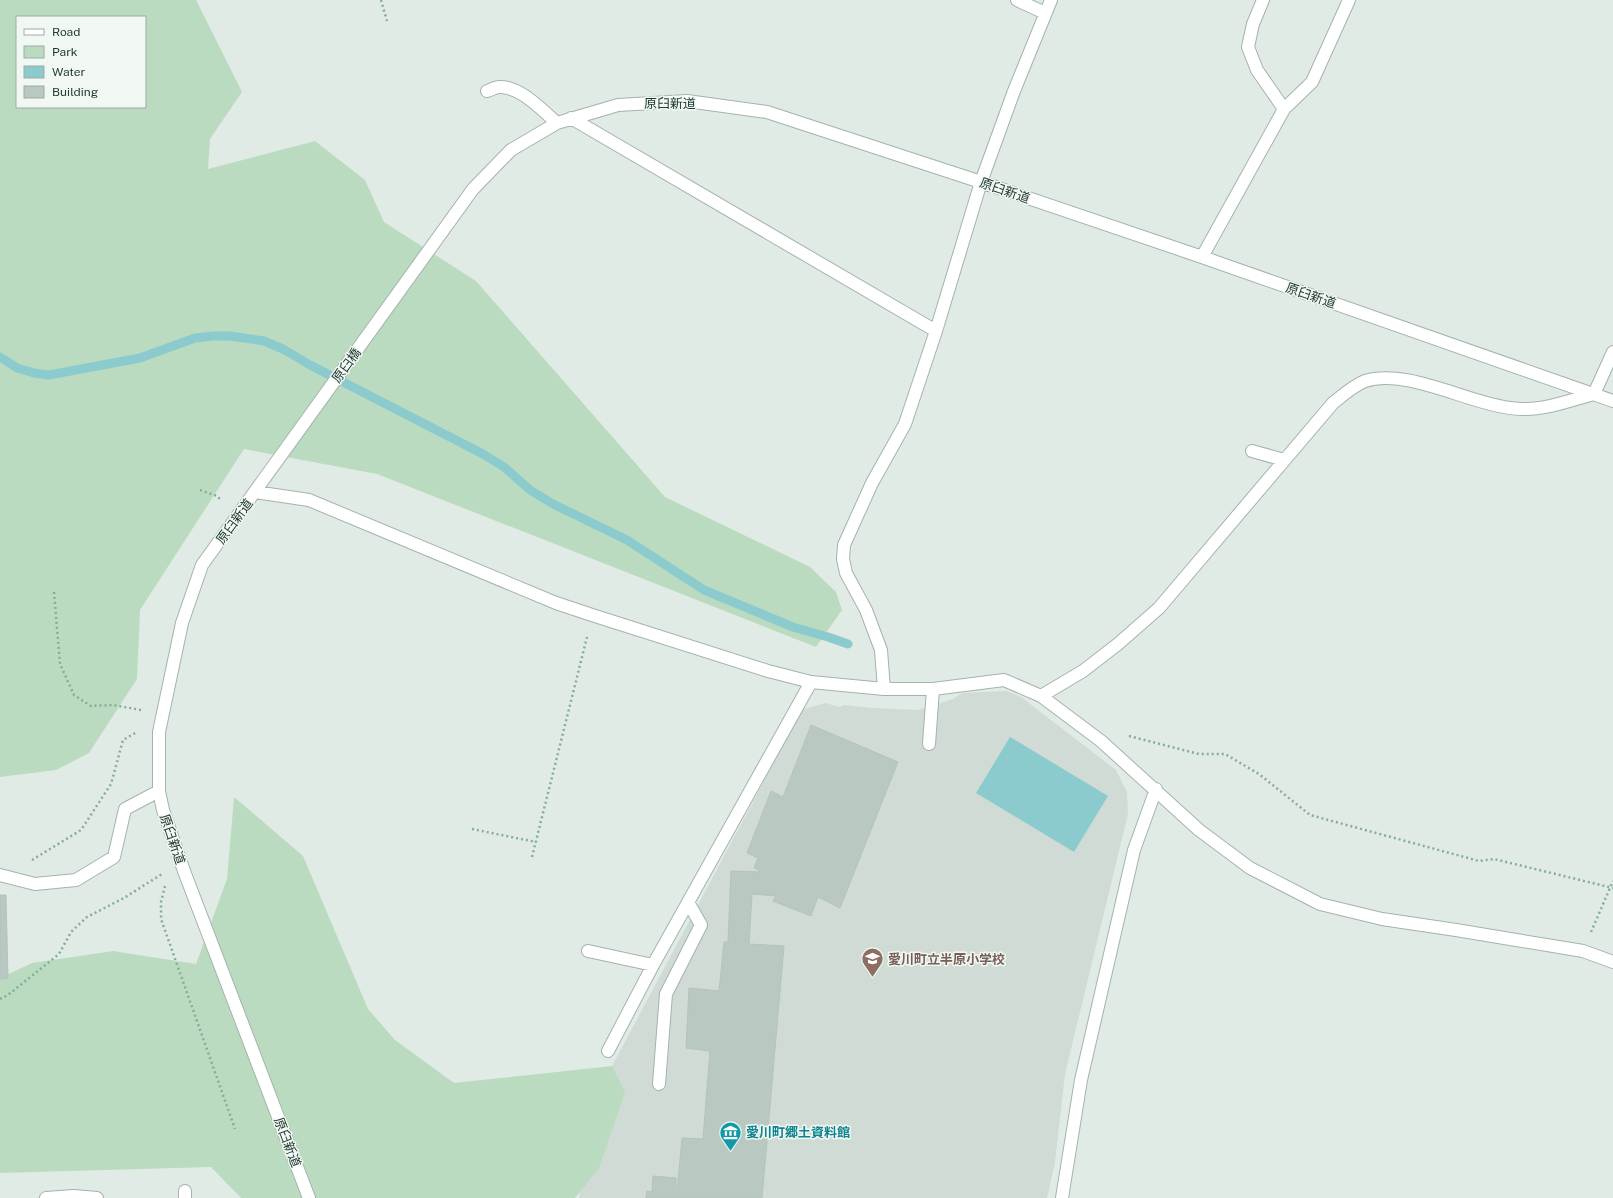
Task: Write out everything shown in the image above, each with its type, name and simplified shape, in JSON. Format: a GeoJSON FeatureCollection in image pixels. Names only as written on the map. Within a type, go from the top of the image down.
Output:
{"type":"FeatureCollection","features":[{"type":"Feature","properties":{"kind":"street"},"geometry":{"type":"LineString","coordinates":[[1017,0],[1045,13]]}},
{"type":"Feature","properties":{"kind":"street"},"geometry":{"type":"LineString","coordinates":[[884,689],[881,650],[866,610],[846,573],[843,559],[844,545],[872,483],[905,424],[936,331],[981,182],[1051,0]]}},
{"type":"Feature","properties":{"kind":"street"},"geometry":{"type":"LineString","coordinates":[[1263,0],[1253,24],[1248,47],[1257,70],[1284,109]]}},
{"type":"Feature","properties":{"kind":"street"},"geometry":{"type":"LineString","coordinates":[[1202,257],[1284,109],[1312,82],[1349,0]]}},
{"type":"Feature","properties":{"kind":"street"},"geometry":{"type":"LineString","coordinates":[[487,91],[499,87],[513,90],[528,98],[557,123]]}},
{"type":"Feature","properties":{"kind":"street","name":"原臼新道"},"geometry":{"type":"LineString","coordinates":[[431,248],[473,189],[510,150],[557,123],[618,104],[687,101],[767,112],[981,182],[1202,257],[1613,401]]}},
{"type":"Feature","properties":{"kind":"street"},"geometry":{"type":"LineString","coordinates":[[571,118],[936,331]]}},
{"type":"Feature","properties":{"kind":"street","name":"原臼橋"},"geometry":{"type":"LineString","coordinates":[[258,487],[431,248]]}},
{"type":"Feature","properties":{"kind":"street"},"geometry":{"type":"LineString","coordinates":[[1041,696],[1083,671],[1118,644],[1159,608],[1333,403],[1348,391],[1365,382],[1386,377],[1408,380],[1502,407],[1523,409],[1542,407],[1594,394],[1613,352]]}},
{"type":"Feature","properties":{"kind":"street"},"geometry":{"type":"LineString","coordinates":[[1252,451],[1284,460]]}},
{"type":"Feature","properties":{"kind":"street"},"geometry":{"type":"LineString","coordinates":[[258,487],[309,500],[556,603],[768,671],[811,682],[884,689],[933,689],[1004,680],[1041,696],[1101,741],[1199,830],[1250,868],[1320,904],[1382,919],[1583,951],[1613,962]]}},
{"type":"Feature","properties":{"kind":"street","name":"原臼新道"},"geometry":{"type":"LineString","coordinates":[[258,487],[202,565],[182,623],[159,732],[159,791],[163,810],[182,866],[310,1198]]}},
{"type":"Feature","properties":{"kind":"street"},"geometry":{"type":"LineString","coordinates":[[608,1051],[688,902],[811,682]]}},
{"type":"Feature","properties":{"kind":"street"},"geometry":{"type":"LineString","coordinates":[[929,744],[933,689]]}},
{"type":"Feature","properties":{"kind":"street"},"geometry":{"type":"LineString","coordinates":[[1062,1198],[1081,1080],[1134,850],[1156,790]]}},
{"type":"Feature","properties":{"kind":"street"},"geometry":{"type":"LineString","coordinates":[[0,875],[34,884],[76,880],[114,857],[125,809],[159,791]]}},
{"type":"Feature","properties":{"kind":"street"},"geometry":{"type":"LineString","coordinates":[[659,1084],[666,994],[701,925],[688,902]]}},
{"type":"Feature","properties":{"kind":"street"},"geometry":{"type":"LineString","coordinates":[[588,951],[654,965]]}},
{"type":"Feature","properties":{"kind":"street"},"geometry":{"type":"LineString","coordinates":[[46,1198],[74,1196],[98,1198]]}},
{"type":"Feature","properties":{"kind":"path"},"geometry":{"type":"LineString","coordinates":[[381,0],[387,21]]}},
{"type":"Feature","properties":{"kind":"path"},"geometry":{"type":"LineString","coordinates":[[54,592],[60,664],[74,696],[91,706],[113,705],[163,714]]}},
{"type":"Feature","properties":{"kind":"path"},"geometry":{"type":"LineString","coordinates":[[532,857],[592,615]]}},
{"type":"Feature","properties":{"kind":"path"},"geometry":{"type":"LineString","coordinates":[[15,879],[22,866],[81,830],[111,784],[123,740],[137,732],[159,732]]}},
{"type":"Feature","properties":{"kind":"path"},"geometry":{"type":"LineString","coordinates":[[1101,741],[1120,733],[1199,754],[1225,754],[1260,774],[1310,815],[1479,861],[1494,859],[1612,887]]}},
{"type":"Feature","properties":{"kind":"path"},"geometry":{"type":"LineString","coordinates":[[472,829],[536,842]]}},
{"type":"Feature","properties":{"kind":"path"},"geometry":{"type":"LineString","coordinates":[[0,999],[59,954],[71,932],[87,918],[182,866]]}},
{"type":"Feature","properties":{"kind":"path"},"geometry":{"type":"LineString","coordinates":[[182,866],[167,880],[161,902],[161,919],[235,1129]]}},
{"type":"Feature","properties":{"kind":"path"},"geometry":{"type":"LineString","coordinates":[[1583,951],[1612,887],[1613,880]]}},
{"type":"Feature","properties":{"kind":"shaded area","name":"愛川町立半原小学校"},"geometry":{"type":"Polygon","coordinates":[[[1007,691],[1021,697],[1116,770],[1127,792],[1128,814],[1065,1074],[1055,1162],[1047,1198],[579,1198],[591,1120],[612,1066],[802,710],[825,703],[840,707],[844,705],[918,710],[953,699],[962,693],[1007,691]]]}},
{"type":"Feature","properties":{"kind":"green space"},"geometry":{"type":"Polygon","coordinates":[[[0,0],[196,0],[242,92],[210,139],[208,169],[315,141],[365,180],[384,222],[476,281],[665,497],[810,567],[836,592],[842,610],[816,647],[377,474],[244,449],[140,610],[137,679],[89,753],[56,770],[0,777],[0,0]]]}},
{"type":"Feature","properties":{"kind":"green space"},"geometry":{"type":"Polygon","coordinates":[[[234,797],[303,856],[368,1009],[395,1040],[454,1083],[612,1066],[625,1092],[599,1168],[575,1198],[241,1198],[211,1167],[0,1173],[0,978],[32,963],[113,951],[196,964],[227,879],[234,797]]]}},
{"type":"Feature","properties":{"kind":"water"},"geometry":{"type":"Polygon","coordinates":[[[1010,737],[1108,796],[1074,852],[976,793],[1010,737]]]}},
{"type":"Feature","properties":{"kind":"building"},"geometry":{"type":"Polygon","coordinates":[[[811,725],[898,762],[840,908],[818,897],[811,916],[773,901],[776,896],[752,894],[749,944],[784,946],[762,1198],[646,1198],[647,1191],[652,1192],[653,1176],[676,1178],[677,1193],[682,1138],[703,1139],[710,1051],[686,1048],[689,988],[719,991],[724,942],[728,942],[731,871],[759,872],[759,870],[754,868],[758,858],[747,853],[771,791],[783,797],[811,725]]]}},
{"type":"Feature","properties":{"kind":"building"},"geometry":{"type":"Polygon","coordinates":[[[0,895],[6,895],[8,978],[0,979],[0,895]]]}},
{"type":"Feature","properties":{"kind":"waterway"},"geometry":{"type":"LineString","coordinates":[[0,357],[17,368],[34,373],[49,375],[140,358],[195,338],[230,336],[264,341],[283,349],[310,365],[483,454],[504,467],[530,490],[553,504],[627,540],[704,590],[793,627],[848,644]]}},
{"type":"Feature","properties":{"kind":"place","name":"愛川町立半原小学校"},"geometry":{"type":"Point","coordinates":[873,978]}},
{"type":"Feature","properties":{"kind":"place","name":"愛川町郷土資料館"},"geometry":{"type":"Point","coordinates":[730,1152]}}]}
